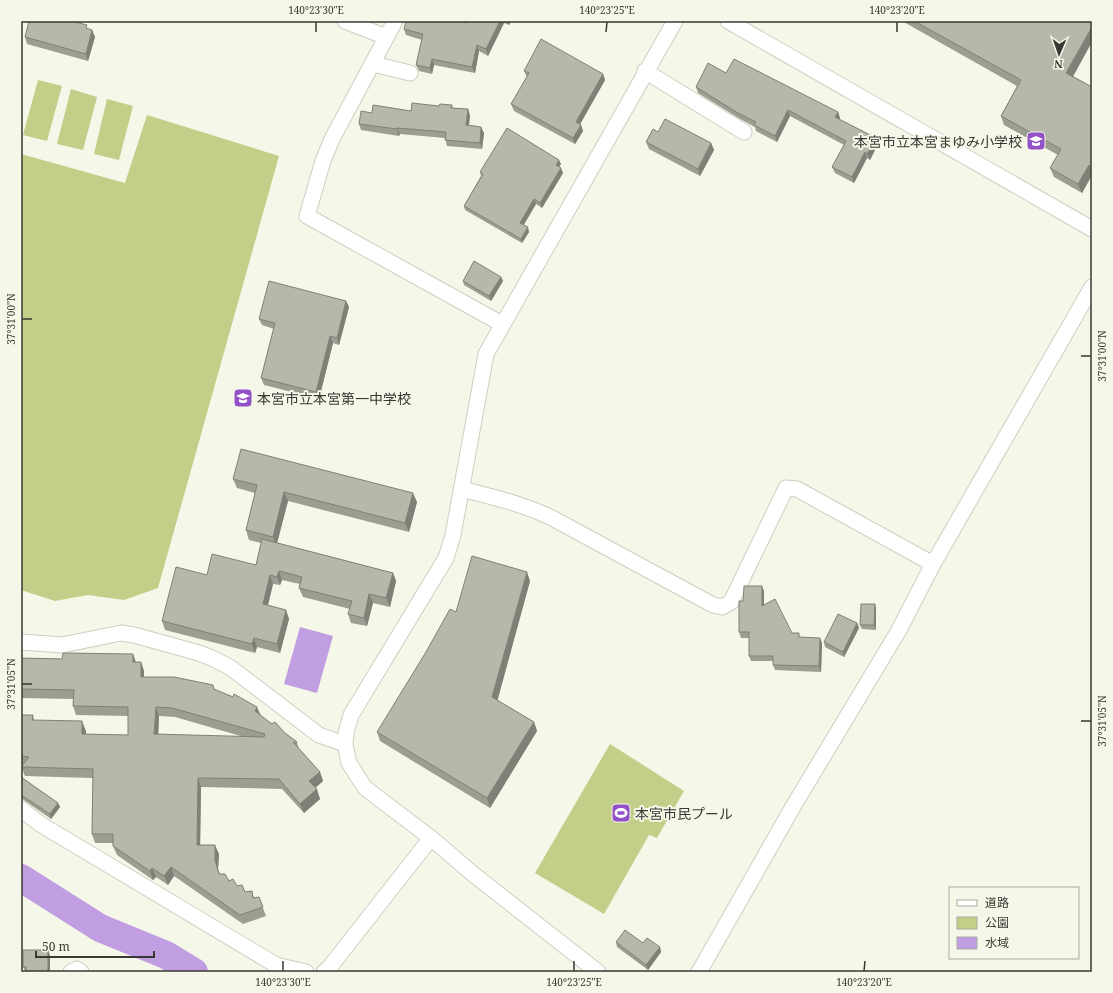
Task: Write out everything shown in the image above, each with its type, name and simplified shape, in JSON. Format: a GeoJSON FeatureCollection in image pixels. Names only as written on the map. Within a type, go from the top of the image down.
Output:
{"type":"FeatureCollection","features":[{"type":"Feature","properties":{"kind":"street"},"geometry":{"type":"LineString","coordinates":[[345,21],[386,37]]}},
{"type":"Feature","properties":{"kind":"street"},"geometry":{"type":"LineString","coordinates":[[395,21],[332,140],[323,161],[307,216],[502,324]]}},
{"type":"Feature","properties":{"kind":"street"},"geometry":{"type":"LineString","coordinates":[[598,972],[473,874],[431,838],[365,788],[349,763],[346,733],[351,715],[446,558],[453,535],[486,354],[645,71],[675,21]]}},
{"type":"Feature","properties":{"kind":"street"},"geometry":{"type":"LineString","coordinates":[[728,21],[1092,229]]}},
{"type":"Feature","properties":{"kind":"street"},"geometry":{"type":"LineString","coordinates":[[373,64],[410,73]]}},
{"type":"Feature","properties":{"kind":"street"},"geometry":{"type":"LineString","coordinates":[[645,71],[744,132]]}},
{"type":"Feature","properties":{"kind":"street"},"geometry":{"type":"LineString","coordinates":[[699,972],[794,805],[899,630],[933,564],[1092,287]]}},
{"type":"Feature","properties":{"kind":"street"},"geometry":{"type":"LineString","coordinates":[[461,489],[531,508],[713,605],[722,607],[731,602],[786,488],[797,489],[933,564]]}},
{"type":"Feature","properties":{"kind":"street"},"geometry":{"type":"LineString","coordinates":[[21,642],[62,645],[121,633],[134,635],[199,653],[231,668],[319,735],[346,744]]}},
{"type":"Feature","properties":{"kind":"street"},"geometry":{"type":"LineString","coordinates":[[21,809],[53,832],[276,965],[306,972]]}},
{"type":"Feature","properties":{"kind":"street"},"geometry":{"type":"LineString","coordinates":[[324,972],[330,968],[431,838]]}},
{"type":"Feature","properties":{"kind":"street"},"geometry":{"type":"LineString","coordinates":[[71,972],[76,969],[81,972]]}},
{"type":"Feature","properties":{"kind":"green space"},"geometry":{"type":"Polygon","coordinates":[[[38,80],[62,86],[47,141],[23,135],[38,80]]]}},
{"type":"Feature","properties":{"kind":"green space"},"geometry":{"type":"Polygon","coordinates":[[[71,89],[97,97],[83,150],[57,144],[71,89]]]}},
{"type":"Feature","properties":{"kind":"green space"},"geometry":{"type":"Polygon","coordinates":[[[107,99],[133,106],[119,160],[94,154],[107,99]]]}},
{"type":"Feature","properties":{"kind":"green space"},"geometry":{"type":"Polygon","coordinates":[[[147,115],[279,156],[158,588],[124,600],[88,595],[55,601],[21,590],[21,154],[125,183],[147,115]]]}},
{"type":"Feature","properties":{"kind":"green space","name":"本宮市民プール"},"geometry":{"type":"Polygon","coordinates":[[[610,744],[684,791],[657,838],[649,835],[604,914],[535,873],[610,744]]]}},
{"type":"Feature","properties":{"kind":"water"},"geometry":{"type":"Polygon","coordinates":[[[300,627],[333,636],[317,693],[284,684],[300,627]]]}},
{"type":"Feature","properties":{"kind":"building"},"geometry":{"type":"Polygon","coordinates":[[[29,21],[71,21],[87,25],[86,28],[92,30],[86,54],[25,37],[29,21]]]}},
{"type":"Feature","properties":{"kind":"building"},"geometry":{"type":"Polygon","coordinates":[[[406,21],[460,21],[466,23],[467,21],[500,21],[486,49],[477,45],[472,67],[432,59],[430,68],[416,65],[423,34],[404,29],[406,21]]]}},
{"type":"Feature","properties":{"kind":"building"},"geometry":{"type":"Polygon","coordinates":[[[914,21],[1092,21],[1092,27],[1066,73],[1092,87],[1092,167],[1089,165],[1078,184],[1050,168],[1061,149],[1001,116],[1021,80],[914,21]]]}},
{"type":"Feature","properties":{"kind":"building"},"geometry":{"type":"Polygon","coordinates":[[[541,39],[603,74],[576,122],[581,125],[573,138],[511,104],[529,73],[524,71],[541,39]]]}},
{"type":"Feature","properties":{"kind":"building"},"geometry":{"type":"Polygon","coordinates":[[[734,59],[838,112],[835,117],[876,138],[867,154],[865,152],[852,177],[832,167],[846,141],[788,110],[775,136],[754,125],[756,122],[738,113],[696,87],[708,63],[726,73],[734,59]]]}},
{"type":"Feature","properties":{"kind":"building"},"geometry":{"type":"Polygon","coordinates":[[[412,103],[439,106],[440,104],[452,105],[451,108],[468,109],[466,125],[481,127],[480,143],[445,140],[446,132],[397,129],[359,124],[361,111],[372,113],[373,105],[411,111],[412,103]]]}},
{"type":"Feature","properties":{"kind":"building"},"geometry":{"type":"Polygon","coordinates":[[[665,119],[711,143],[698,169],[646,142],[653,129],[658,132],[665,119]]]}},
{"type":"Feature","properties":{"kind":"building"},"geometry":{"type":"Polygon","coordinates":[[[507,128],[559,160],[556,165],[561,168],[540,203],[534,199],[520,223],[528,227],[521,239],[464,206],[483,174],[480,172],[507,128]]]}},
{"type":"Feature","properties":{"kind":"building"},"geometry":{"type":"Polygon","coordinates":[[[474,261],[501,277],[489,296],[463,281],[474,261]]]}},
{"type":"Feature","properties":{"kind":"building"},"geometry":{"type":"Polygon","coordinates":[[[269,281],[346,301],[337,338],[330,336],[316,392],[261,378],[275,323],[259,319],[269,281]]]}},
{"type":"Feature","properties":{"kind":"building"},"geometry":{"type":"Polygon","coordinates":[[[241,449],[413,493],[405,523],[284,492],[273,537],[246,530],[257,485],[233,479],[241,449]]]}},
{"type":"Feature","properties":{"kind":"building"},"geometry":{"type":"Polygon","coordinates":[[[262,539],[393,573],[386,598],[369,594],[364,618],[348,614],[352,601],[299,588],[302,577],[279,571],[277,577],[270,575],[263,604],[286,610],[277,644],[254,638],[252,644],[162,621],[176,567],[207,575],[212,554],[256,565],[262,539]]]}},
{"type":"Feature","properties":{"kind":"building"},"geometry":{"type":"Polygon","coordinates":[[[472,556],[527,572],[492,697],[534,722],[487,798],[377,732],[426,652],[450,609],[456,612],[472,556]]]}},
{"type":"Feature","properties":{"kind":"building"},"geometry":{"type":"Polygon","coordinates":[[[744,586],[762,586],[762,606],[775,599],[792,633],[799,633],[799,637],[820,638],[819,666],[773,665],[773,656],[749,656],[749,632],[739,632],[739,601],[743,601],[744,586]]]}},
{"type":"Feature","properties":{"kind":"building"},"geometry":{"type":"Polygon","coordinates":[[[861,604],[875,604],[874,625],[860,625],[861,604]]]}},
{"type":"Feature","properties":{"kind":"building"},"geometry":{"type":"Polygon","coordinates":[[[838,614],[857,623],[843,652],[824,642],[838,614]]]}},
{"type":"Feature","properties":{"kind":"building"},"geometry":{"type":"Polygon","coordinates":[[[63,653],[133,654],[133,662],[141,662],[141,677],[174,677],[213,685],[214,689],[233,697],[234,694],[257,707],[255,711],[272,724],[275,722],[285,733],[297,742],[293,742],[320,772],[309,781],[317,789],[300,804],[279,779],[198,778],[197,845],[215,845],[215,860],[219,874],[225,874],[229,881],[233,879],[237,886],[242,885],[245,892],[252,891],[253,898],[259,897],[263,907],[240,915],[171,867],[164,876],[152,868],[150,871],[113,846],[113,834],[92,834],[93,769],[21,767],[29,757],[21,756],[21,715],[33,715],[32,720],[82,721],[82,734],[128,735],[128,707],[73,706],[74,690],[21,689],[21,658],[62,659],[63,653]],[[156,707],[154,734],[264,737],[265,734],[172,708],[156,707]]]}},
{"type":"Feature","properties":{"kind":"building"},"geometry":{"type":"Polygon","coordinates":[[[21,777],[58,803],[50,814],[21,795],[21,777]]]}},
{"type":"Feature","properties":{"kind":"building"},"geometry":{"type":"Polygon","coordinates":[[[625,930],[643,943],[647,938],[660,947],[646,965],[616,942],[625,930]]]}},
{"type":"Feature","properties":{"kind":"building"},"geometry":{"type":"Polygon","coordinates":[[[23,950],[48,950],[48,972],[26,972],[26,967],[23,967],[23,950]]]}},
{"type":"Feature","properties":{"kind":"waterway"},"geometry":{"type":"LineString","coordinates":[[21,878],[100,928],[166,955],[194,972]]}},
{"type":"Feature","properties":{"kind":"place","name":"本宮市立本宮まゆみ小学校"},"geometry":{"type":"Point","coordinates":[1036,141]}},
{"type":"Feature","properties":{"kind":"place","name":"本宮市立本宮第一中学校"},"geometry":{"type":"Point","coordinates":[243,398]}},
{"type":"Feature","properties":{"kind":"place","name":"本宮市民プール"},"geometry":{"type":"Point","coordinates":[621,813]}}]}
